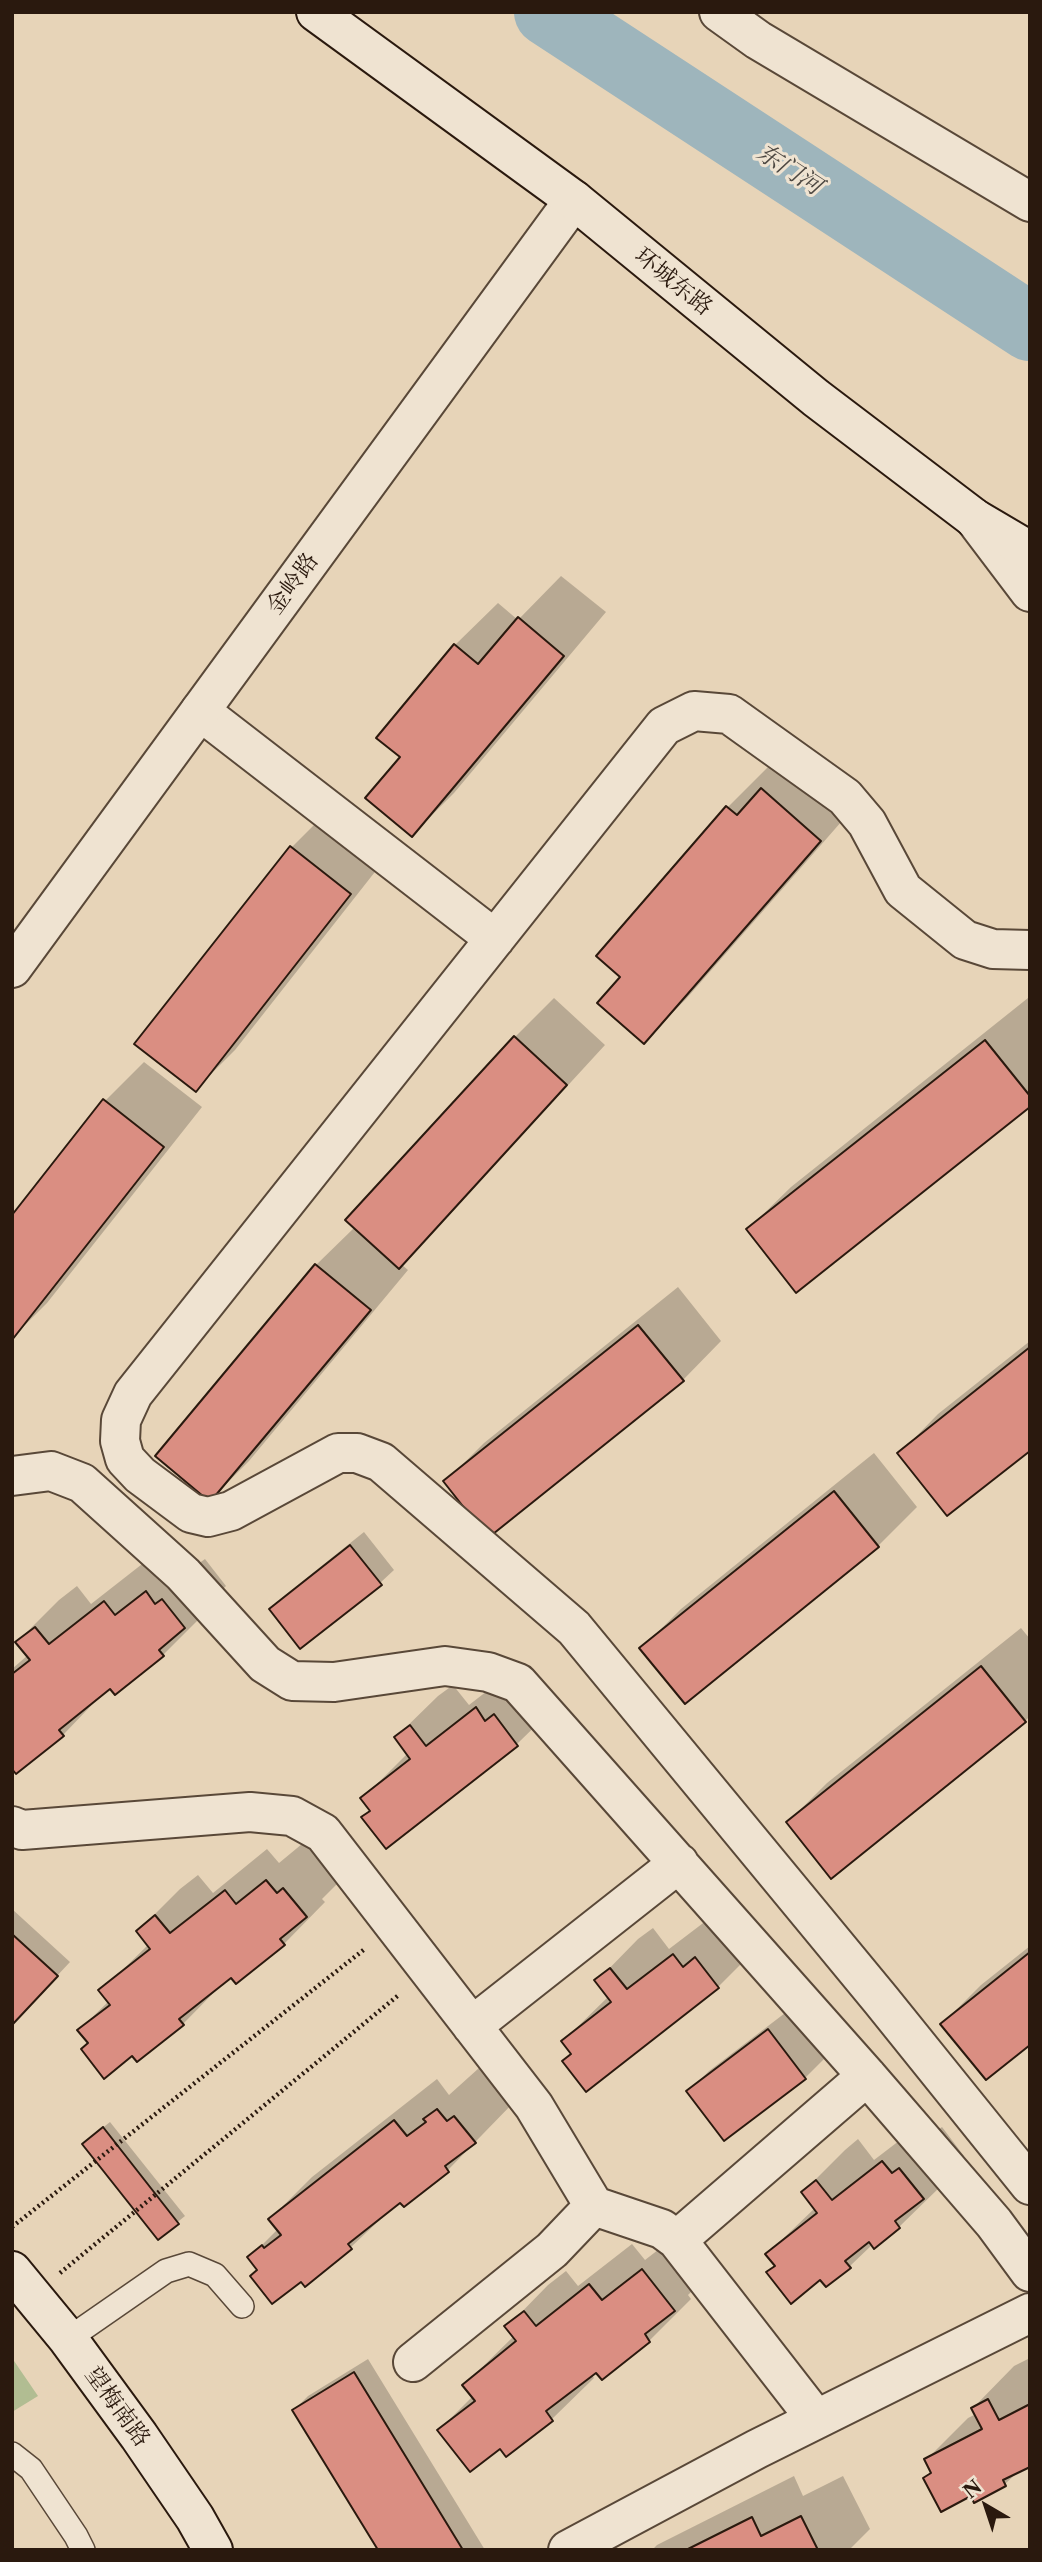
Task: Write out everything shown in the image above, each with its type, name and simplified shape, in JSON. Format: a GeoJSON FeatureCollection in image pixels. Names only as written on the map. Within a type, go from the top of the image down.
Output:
{"type":"FeatureCollection","features":[{"type":"Feature","properties":{"kind":"street","name":"环城东路"},"geometry":{"type":"LineString","coordinates":[[316,12],[574,201],[816,398],[974,518],[1030,551]]}},
{"type":"Feature","properties":{"kind":"street"},"geometry":{"type":"LineString","coordinates":[[719,12],[758,40],[1030,202]]}},
{"type":"Feature","properties":{"kind":"street","name":"金岭路"},"geometry":{"type":"LineString","coordinates":[[12,968],[574,201]]}},
{"type":"Feature","properties":{"kind":"street"},"geometry":{"type":"LineString","coordinates":[[974,518],[1030,592]]}},
{"type":"Feature","properties":{"kind":"street"},"geometry":{"type":"LineString","coordinates":[[200,711],[495,939]]}},
{"type":"Feature","properties":{"kind":"street"},"geometry":{"type":"LineString","coordinates":[[1030,950],[993,948],[965,940],[903,890],[867,823],[845,797],[729,714],[694,711],[664,726],[133,1394],[121,1420],[120,1441],[125,1459],[140,1475],[191,1513],[208,1517],[231,1511],[338,1453],[357,1453],[381,1462],[574,1628],[1030,2185]]}},
{"type":"Feature","properties":{"kind":"street"},"geometry":{"type":"LineString","coordinates":[[12,1476],[51,1471],[82,1483],[183,1574],[265,1664],[292,1681],[334,1682],[445,1666],[488,1672],[518,1683],[867,2076],[994,2223],[1030,2272]]}},
{"type":"Feature","properties":{"kind":"street"},"geometry":{"type":"LineString","coordinates":[[12,1826],[22,1830],[250,1812],[292,1816],[323,1833],[534,2106],[594,2206],[662,2229],[677,2239],[816,2419]]}},
{"type":"Feature","properties":{"kind":"street"},"geometry":{"type":"LineString","coordinates":[[472,2026],[680,1863]]}},
{"type":"Feature","properties":{"kind":"street"},"geometry":{"type":"LineString","coordinates":[[677,2239],[867,2076]]}},
{"type":"Feature","properties":{"kind":"street"},"geometry":{"type":"LineString","coordinates":[[413,2362],[552,2250],[594,2206]]}},
{"type":"Feature","properties":{"kind":"street","name":"望梅南路"},"geometry":{"type":"LineString","coordinates":[[22,2283],[68,2339],[146,2446],[195,2518],[213,2550]]}},
{"type":"Feature","properties":{"kind":"street"},"geometry":{"type":"LineString","coordinates":[[568,2550],[816,2419],[1030,2313]]}},
{"type":"Feature","properties":{"kind":"lane"},"geometry":{"type":"LineString","coordinates":[[68,2339],[166,2270],[189,2264],[215,2275],[242,2306]]}},
{"type":"Feature","properties":{"kind":"lane"},"geometry":{"type":"LineString","coordinates":[[12,2454],[31,2469],[83,2550]]}},
{"type":"Feature","properties":{"kind":"path"},"geometry":{"type":"LineString","coordinates":[[12,2227],[394,1926]]}},
{"type":"Feature","properties":{"kind":"path"},"geometry":{"type":"LineString","coordinates":[[22,2283],[429,1971]]}},
{"type":"Feature","properties":{"kind":"green space"},"geometry":{"type":"Polygon","coordinates":[[[12,2358],[38,2396],[12,2412],[12,2358]]]}},
{"type":"Feature","properties":{"kind":"building"},"geometry":{"type":"Polygon","coordinates":[[[518,617],[564,656],[412,837],[365,798],[400,757],[376,738],[454,644],[478,664],[518,617]]]}},
{"type":"Feature","properties":{"kind":"building"},"geometry":{"type":"Polygon","coordinates":[[[761,788],[821,841],[644,1044],[597,1003],[620,977],[596,956],[726,806],[737,815],[761,788]]]}},
{"type":"Feature","properties":{"kind":"building"},"geometry":{"type":"Polygon","coordinates":[[[290,846],[351,894],[196,1092],[134,1044],[290,846]]]}},
{"type":"Feature","properties":{"kind":"building"},"geometry":{"type":"Polygon","coordinates":[[[514,1036],[567,1085],[399,1269],[345,1220],[514,1036]]]}},
{"type":"Feature","properties":{"kind":"building"},"geometry":{"type":"Polygon","coordinates":[[[985,1040],[1030,1096],[1030,1107],[796,1293],[746,1229],[985,1040]]]}},
{"type":"Feature","properties":{"kind":"building"},"geometry":{"type":"Polygon","coordinates":[[[103,1099],[164,1147],[12,1340],[12,1215],[103,1099]]]}},
{"type":"Feature","properties":{"kind":"building"},"geometry":{"type":"Polygon","coordinates":[[[315,1264],[371,1310],[210,1502],[155,1456],[315,1264]]]}},
{"type":"Feature","properties":{"kind":"building"},"geometry":{"type":"Polygon","coordinates":[[[638,1325],[684,1381],[488,1538],[443,1481],[638,1325]]]}},
{"type":"Feature","properties":{"kind":"building"},"geometry":{"type":"Polygon","coordinates":[[[1030,1347],[1030,1451],[947,1516],[897,1453],[1030,1347]]]}},
{"type":"Feature","properties":{"kind":"building"},"geometry":{"type":"Polygon","coordinates":[[[834,1491],[879,1547],[685,1704],[639,1648],[834,1491]]]}},
{"type":"Feature","properties":{"kind":"building"},"geometry":{"type":"Polygon","coordinates":[[[350,1545],[382,1585],[300,1649],[269,1609],[350,1545]]]}},
{"type":"Feature","properties":{"kind":"building"},"geometry":{"type":"Polygon","coordinates":[[[146,1591],[155,1604],[162,1599],[185,1628],[159,1650],[164,1656],[115,1695],[110,1689],[59,1730],[64,1736],[16,1774],[12,1769],[12,1674],[30,1660],[15,1642],[35,1627],[49,1644],[104,1601],[115,1615],[146,1591]]]}},
{"type":"Feature","properties":{"kind":"building"},"geometry":{"type":"Polygon","coordinates":[[[981,1666],[1026,1722],[831,1879],[786,1822],[981,1666]]]}},
{"type":"Feature","properties":{"kind":"building"},"geometry":{"type":"Polygon","coordinates":[[[476,1707],[485,1721],[494,1714],[518,1746],[386,1849],[361,1817],[370,1811],[360,1798],[410,1759],[394,1737],[410,1725],[426,1746],[476,1707]]]}},
{"type":"Feature","properties":{"kind":"building"},"geometry":{"type":"Polygon","coordinates":[[[266,1880],[277,1893],[283,1888],[307,1917],[280,1939],[285,1945],[236,1984],[231,1978],[179,2019],[184,2025],[137,2062],[132,2056],[104,2079],[81,2049],[88,2043],[77,2030],[110,2005],[98,1990],[150,1949],[136,1931],[155,1915],[170,1933],[225,1890],[236,1904],[266,1880]]]}},
{"type":"Feature","properties":{"kind":"building"},"geometry":{"type":"Polygon","coordinates":[[[12,1934],[58,1976],[12,2025],[12,1934]]]}},
{"type":"Feature","properties":{"kind":"building"},"geometry":{"type":"Polygon","coordinates":[[[1030,1952],[1030,2045],[986,2080],[940,2024],[1030,1952]]]}},
{"type":"Feature","properties":{"kind":"building"},"geometry":{"type":"Polygon","coordinates":[[[673,1954],[683,1967],[695,1957],[719,1988],[586,2092],[562,2061],[571,2054],[561,2041],[611,2002],[594,1980],[610,1968],[627,1989],[673,1954]]]}},
{"type":"Feature","properties":{"kind":"building"},"geometry":{"type":"Polygon","coordinates":[[[768,2029],[806,2079],[724,2141],[686,2091],[768,2029]]]}},
{"type":"Feature","properties":{"kind":"building"},"geometry":{"type":"Polygon","coordinates":[[[437,2109],[447,2121],[454,2116],[476,2143],[445,2166],[449,2172],[404,2207],[400,2203],[348,2244],[352,2249],[305,2287],[301,2282],[272,2304],[250,2276],[257,2270],[247,2257],[281,2235],[268,2219],[394,2120],[407,2136],[426,2122],[423,2119],[437,2109]]]}},
{"type":"Feature","properties":{"kind":"building"},"geometry":{"type":"Polygon","coordinates":[[[103,2127],[179,2224],[158,2240],[82,2144],[103,2127]]]}},
{"type":"Feature","properties":{"kind":"building"},"geometry":{"type":"Polygon","coordinates":[[[882,2161],[892,2173],[899,2168],[924,2199],[895,2221],[900,2228],[874,2249],[869,2242],[845,2261],[851,2268],[826,2287],[820,2280],[791,2304],[766,2272],[775,2266],[765,2254],[817,2213],[801,2192],[816,2180],[832,2200],[882,2161]]]}},
{"type":"Feature","properties":{"kind":"building"},"geometry":{"type":"Polygon","coordinates":[[[642,2269],[675,2311],[645,2334],[650,2342],[602,2380],[596,2373],[546,2411],[553,2421],[506,2457],[500,2449],[470,2472],[437,2430],[475,2401],[462,2385],[516,2341],[504,2326],[524,2311],[536,2326],[589,2284],[602,2300],[642,2269]]]}},
{"type":"Feature","properties":{"kind":"building"},"geometry":{"type":"Polygon","coordinates":[[[354,2372],[463,2550],[378,2550],[292,2410],[354,2372]]]}},
{"type":"Feature","properties":{"kind":"building"},"geometry":{"type":"Polygon","coordinates":[[[988,2399],[999,2420],[1030,2404],[1030,2467],[1003,2480],[1006,2486],[974,2503],[971,2496],[941,2512],[923,2478],[931,2473],[924,2459],[982,2429],[971,2408],[988,2399]]]}},
{"type":"Feature","properties":{"kind":"building"},"geometry":{"type":"Polygon","coordinates":[[[801,2516],[818,2550],[686,2550],[752,2517],[761,2536],[801,2516]]]}},
{"type":"Feature","properties":{"kind":"waterway","name":"东门河"},"geometry":{"type":"LineString","coordinates":[[548,12],[1030,327]]}}]}
